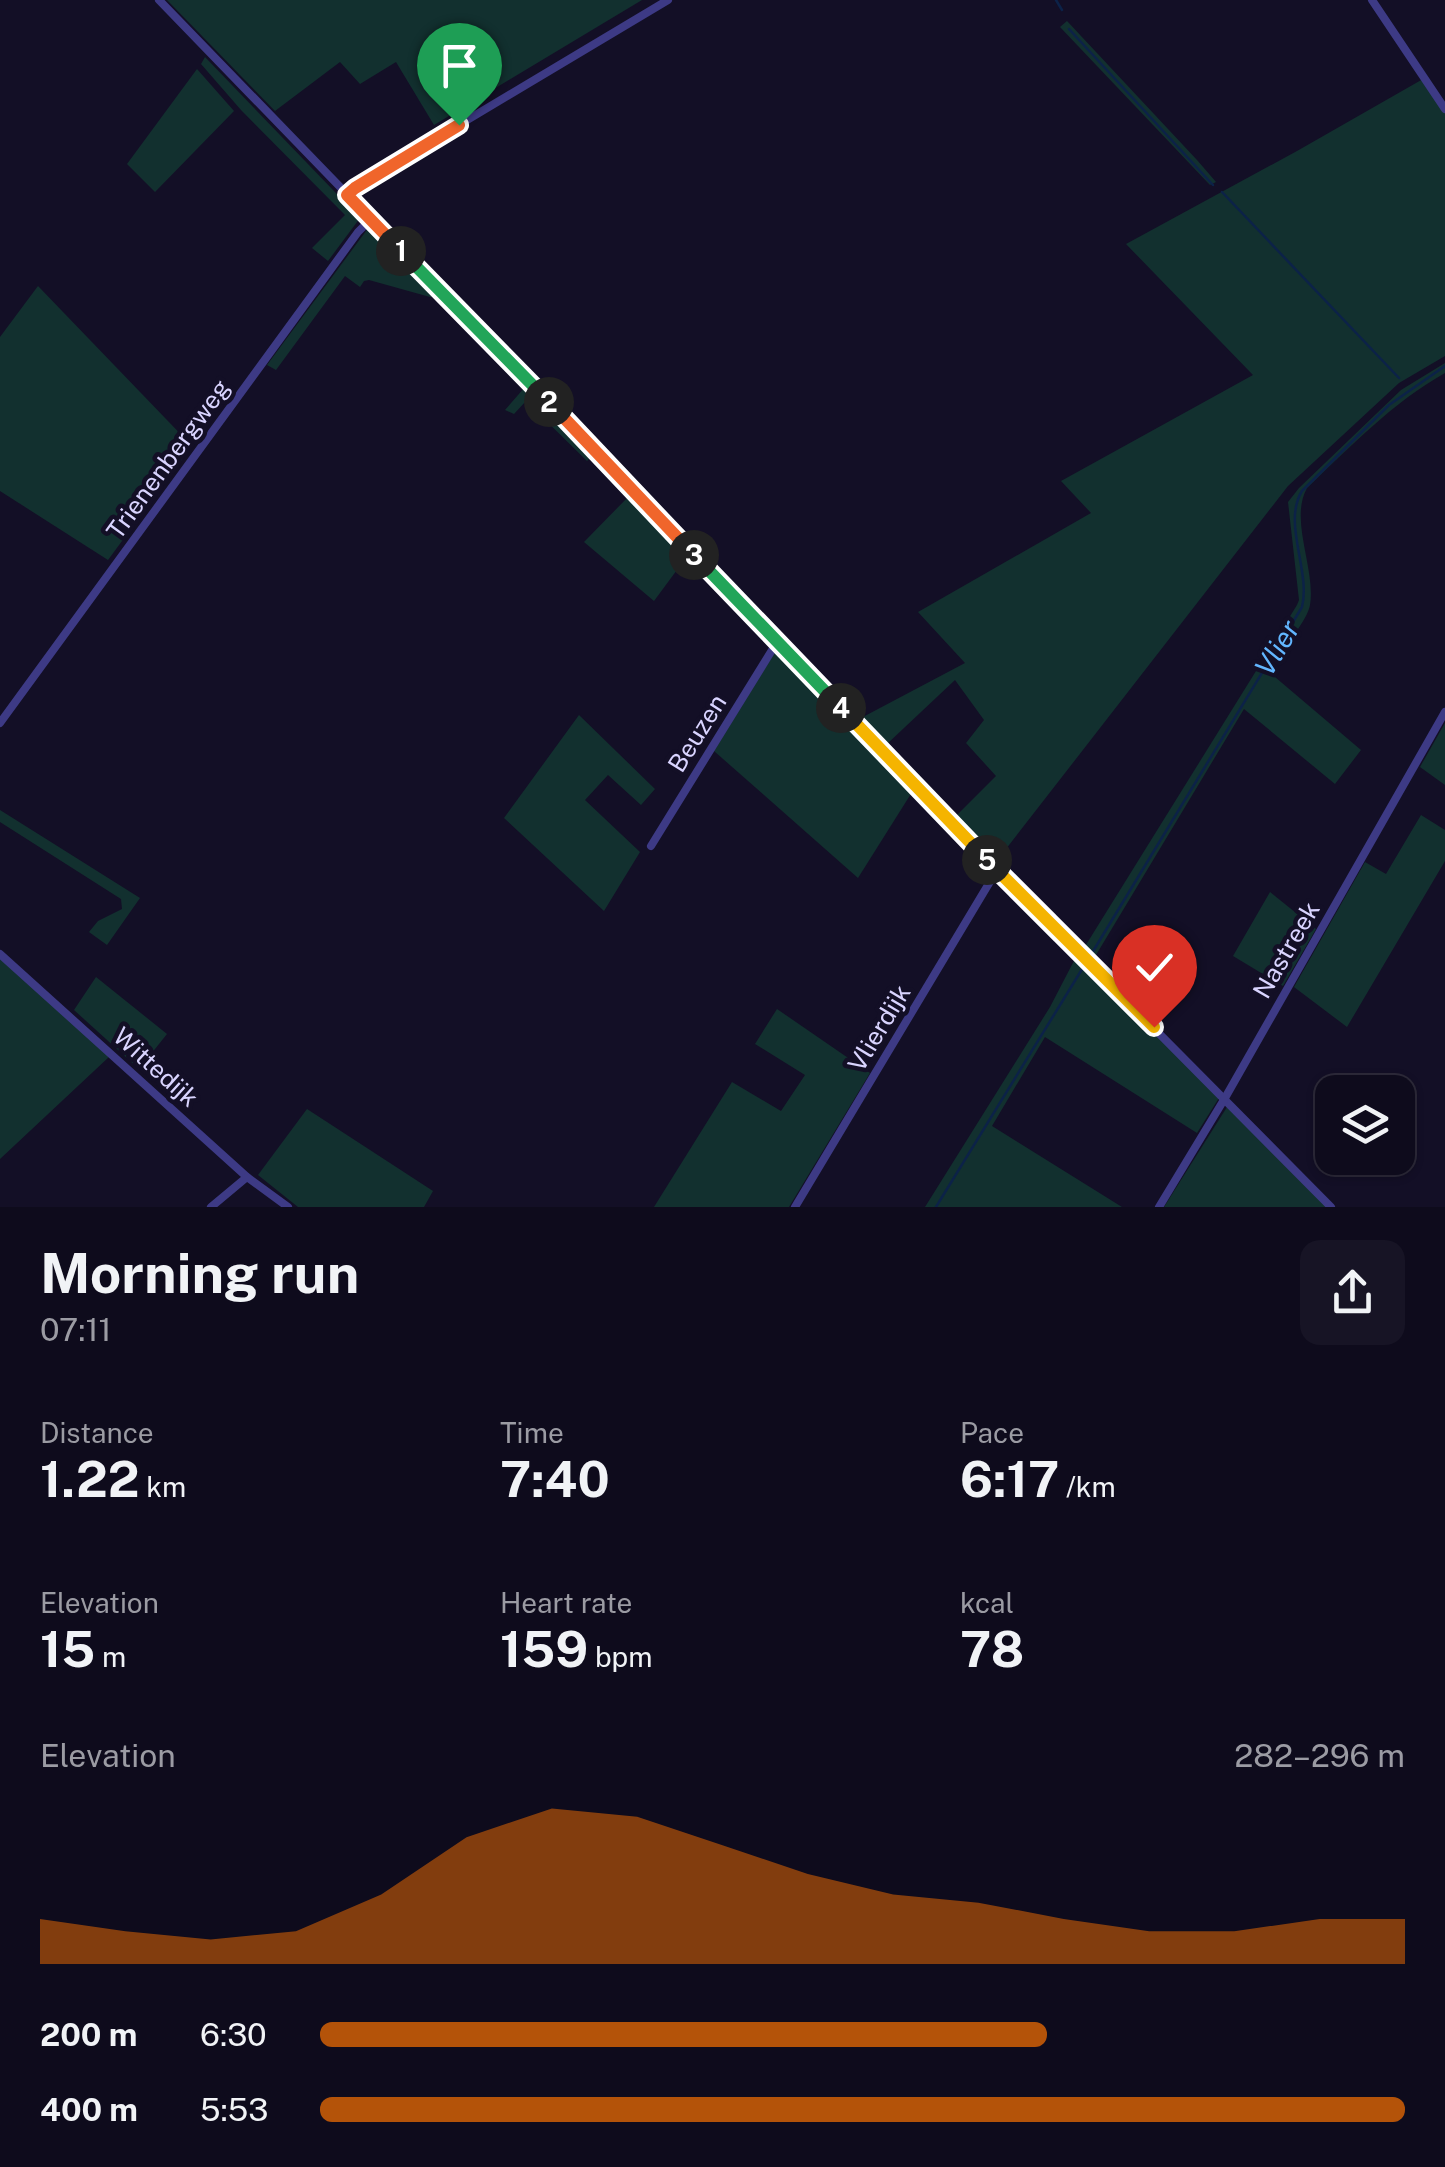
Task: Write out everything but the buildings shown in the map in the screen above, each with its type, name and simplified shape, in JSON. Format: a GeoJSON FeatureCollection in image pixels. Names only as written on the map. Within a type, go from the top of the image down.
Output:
{"type":"FeatureCollection","features":[{"type":"Feature","properties":{"kind":"street"},"geometry":{"type":"LineString","coordinates":[[159,0],[997,870],[1332,1207]]}},
{"type":"Feature","properties":{"kind":"street"},"geometry":{"type":"LineString","coordinates":[[347,195],[668,0]]}},
{"type":"Feature","properties":{"kind":"street"},"geometry":{"type":"LineString","coordinates":[[1372,0],[1445,109]]}},
{"type":"Feature","properties":{"kind":"street","name":"Trienenbergweg"},"geometry":{"type":"LineString","coordinates":[[0,724],[370,220]]}},
{"type":"Feature","properties":{"kind":"street","name":"Beuzen"},"geometry":{"type":"LineString","coordinates":[[651,846],[777,642]]}},
{"type":"Feature","properties":{"kind":"street","name":"Nastreek"},"geometry":{"type":"LineString","coordinates":[[1159,1207],[1445,712]]}},
{"type":"Feature","properties":{"kind":"street","name":"Vlierdijk"},"geometry":{"type":"LineString","coordinates":[[795,1207],[997,870]]}},
{"type":"Feature","properties":{"kind":"street","name":"Wittedijk"},"geometry":{"type":"LineString","coordinates":[[0,954],[246,1176],[288,1207]]}},
{"type":"Feature","properties":{"kind":"street"},"geometry":{"type":"LineString","coordinates":[[211,1207],[246,1176]]}},
{"type":"Feature","properties":{"kind":"green space"},"geometry":{"type":"Polygon","coordinates":[[[167,0],[642,0],[434,125],[396,62],[360,84],[340,62],[275,111],[167,0]]]}},
{"type":"Feature","properties":{"kind":"green space"},"geometry":{"type":"Polygon","coordinates":[[[1067,21],[1216,182],[1210,185],[1060,27],[1067,21]]]}},
{"type":"Feature","properties":{"kind":"green space"},"geometry":{"type":"Polygon","coordinates":[[[205,57],[360,218],[328,261],[312,248],[345,215],[241,110],[201,64],[205,57]]]}},
{"type":"Feature","properties":{"kind":"green space"},"geometry":{"type":"Polygon","coordinates":[[[197,69],[234,111],[155,192],[127,164],[197,69]]]}},
{"type":"Feature","properties":{"kind":"green space"},"geometry":{"type":"Polygon","coordinates":[[[1423,79],[1445,113],[1445,356],[1399,383],[1288,486],[999,858],[957,815],[996,776],[966,743],[984,720],[955,680],[887,744],[861,718],[965,663],[918,612],[1091,513],[1061,481],[1253,375],[1126,244],[1423,79]]]}},
{"type":"Feature","properties":{"kind":"green space"},"geometry":{"type":"Polygon","coordinates":[[[369,227],[438,297],[369,280],[360,287],[345,276],[276,370],[267,365],[369,227]]]}},
{"type":"Feature","properties":{"kind":"green space"},"geometry":{"type":"Polygon","coordinates":[[[38,286],[192,446],[108,560],[0,491],[0,337],[38,286]]]}},
{"type":"Feature","properties":{"kind":"green space"},"geometry":{"type":"Polygon","coordinates":[[[1445,363],[1445,373],[1372,426],[1307,488],[1302,501],[1310,605],[1268,671],[1361,750],[1335,784],[1244,709],[1096,955],[1084,948],[1297,605],[1288,502],[1401,390],[1445,363]]]}},
{"type":"Feature","properties":{"kind":"green space"},"geometry":{"type":"Polygon","coordinates":[[[525,387],[592,456],[587,461],[526,401],[514,414],[505,410],[525,387]]]}},
{"type":"Feature","properties":{"kind":"green space"},"geometry":{"type":"Polygon","coordinates":[[[630,495],[688,555],[654,601],[584,542],[630,495]]]}},
{"type":"Feature","properties":{"kind":"green space"},"geometry":{"type":"Polygon","coordinates":[[[777,649],[914,789],[858,878],[714,751],[777,649]]]}},
{"type":"Feature","properties":{"kind":"green space"},"geometry":{"type":"Polygon","coordinates":[[[579,715],[655,789],[641,805],[608,775],[585,800],[640,852],[604,911],[504,818],[579,715]]]}},
{"type":"Feature","properties":{"kind":"green space"},"geometry":{"type":"Polygon","coordinates":[[[1445,723],[1445,785],[1420,767],[1445,723]]]}},
{"type":"Feature","properties":{"kind":"green space"},"geometry":{"type":"Polygon","coordinates":[[[0,810],[140,898],[107,945],[89,932],[98,921],[122,909],[121,899],[0,822],[0,810]]]}},
{"type":"Feature","properties":{"kind":"green space"},"geometry":{"type":"Polygon","coordinates":[[[1421,815],[1445,830],[1445,861],[1347,1027],[1294,987],[1365,862],[1386,874],[1421,815]]]}},
{"type":"Feature","properties":{"kind":"green space"},"geometry":{"type":"Polygon","coordinates":[[[1270,892],[1316,929],[1283,986],[1233,956],[1270,892]]]}},
{"type":"Feature","properties":{"kind":"green space"},"geometry":{"type":"Polygon","coordinates":[[[1077,955],[1219,1098],[1197,1133],[1045,1037],[992,1126],[1122,1207],[925,1207],[1050,1007],[1077,955]]]}},
{"type":"Feature","properties":{"kind":"green space"},"geometry":{"type":"Polygon","coordinates":[[[0,956],[110,1056],[0,1159],[0,956]]]}},
{"type":"Feature","properties":{"kind":"green space"},"geometry":{"type":"Polygon","coordinates":[[[96,977],[167,1034],[139,1069],[74,1010],[96,977]]]}},
{"type":"Feature","properties":{"kind":"green space"},"geometry":{"type":"Polygon","coordinates":[[[777,1009],[870,1073],[789,1207],[654,1207],[732,1082],[781,1111],[805,1075],[755,1044],[777,1009]]]}},
{"type":"Feature","properties":{"kind":"green space"},"geometry":{"type":"Polygon","coordinates":[[[1227,1107],[1327,1207],[1164,1207],[1227,1107]]]}},
{"type":"Feature","properties":{"kind":"green space"},"geometry":{"type":"Polygon","coordinates":[[[307,1109],[433,1191],[424,1207],[298,1207],[258,1175],[307,1109]]]}},
{"type":"Feature","properties":{"kind":"waterway"},"geometry":{"type":"LineString","coordinates":[[1056,0],[1062,10]]}},
{"type":"Feature","properties":{"kind":"waterway"},"geometry":{"type":"LineString","coordinates":[[1069,29],[1213,185]]}},
{"type":"Feature","properties":{"kind":"waterway"},"geometry":{"type":"LineString","coordinates":[[1222,192],[1399,378]]}},
{"type":"Feature","properties":{"kind":"waterway","name":"Vlier"},"geometry":{"type":"LineString","coordinates":[[1092,953],[1302,607],[1303,578],[1295,518],[1302,491],[1389,405],[1445,366]]}},
{"type":"Feature","properties":{"kind":"waterway","name":"Vlier"},"geometry":{"type":"LineString","coordinates":[[936,1207],[1084,966]]}},
{"type":"Feature","properties":{"kind":"route"},"geometry":{"type":"LineString","coordinates":[[459,125],[347,195],[997,870],[1154,1027]]}}]}
